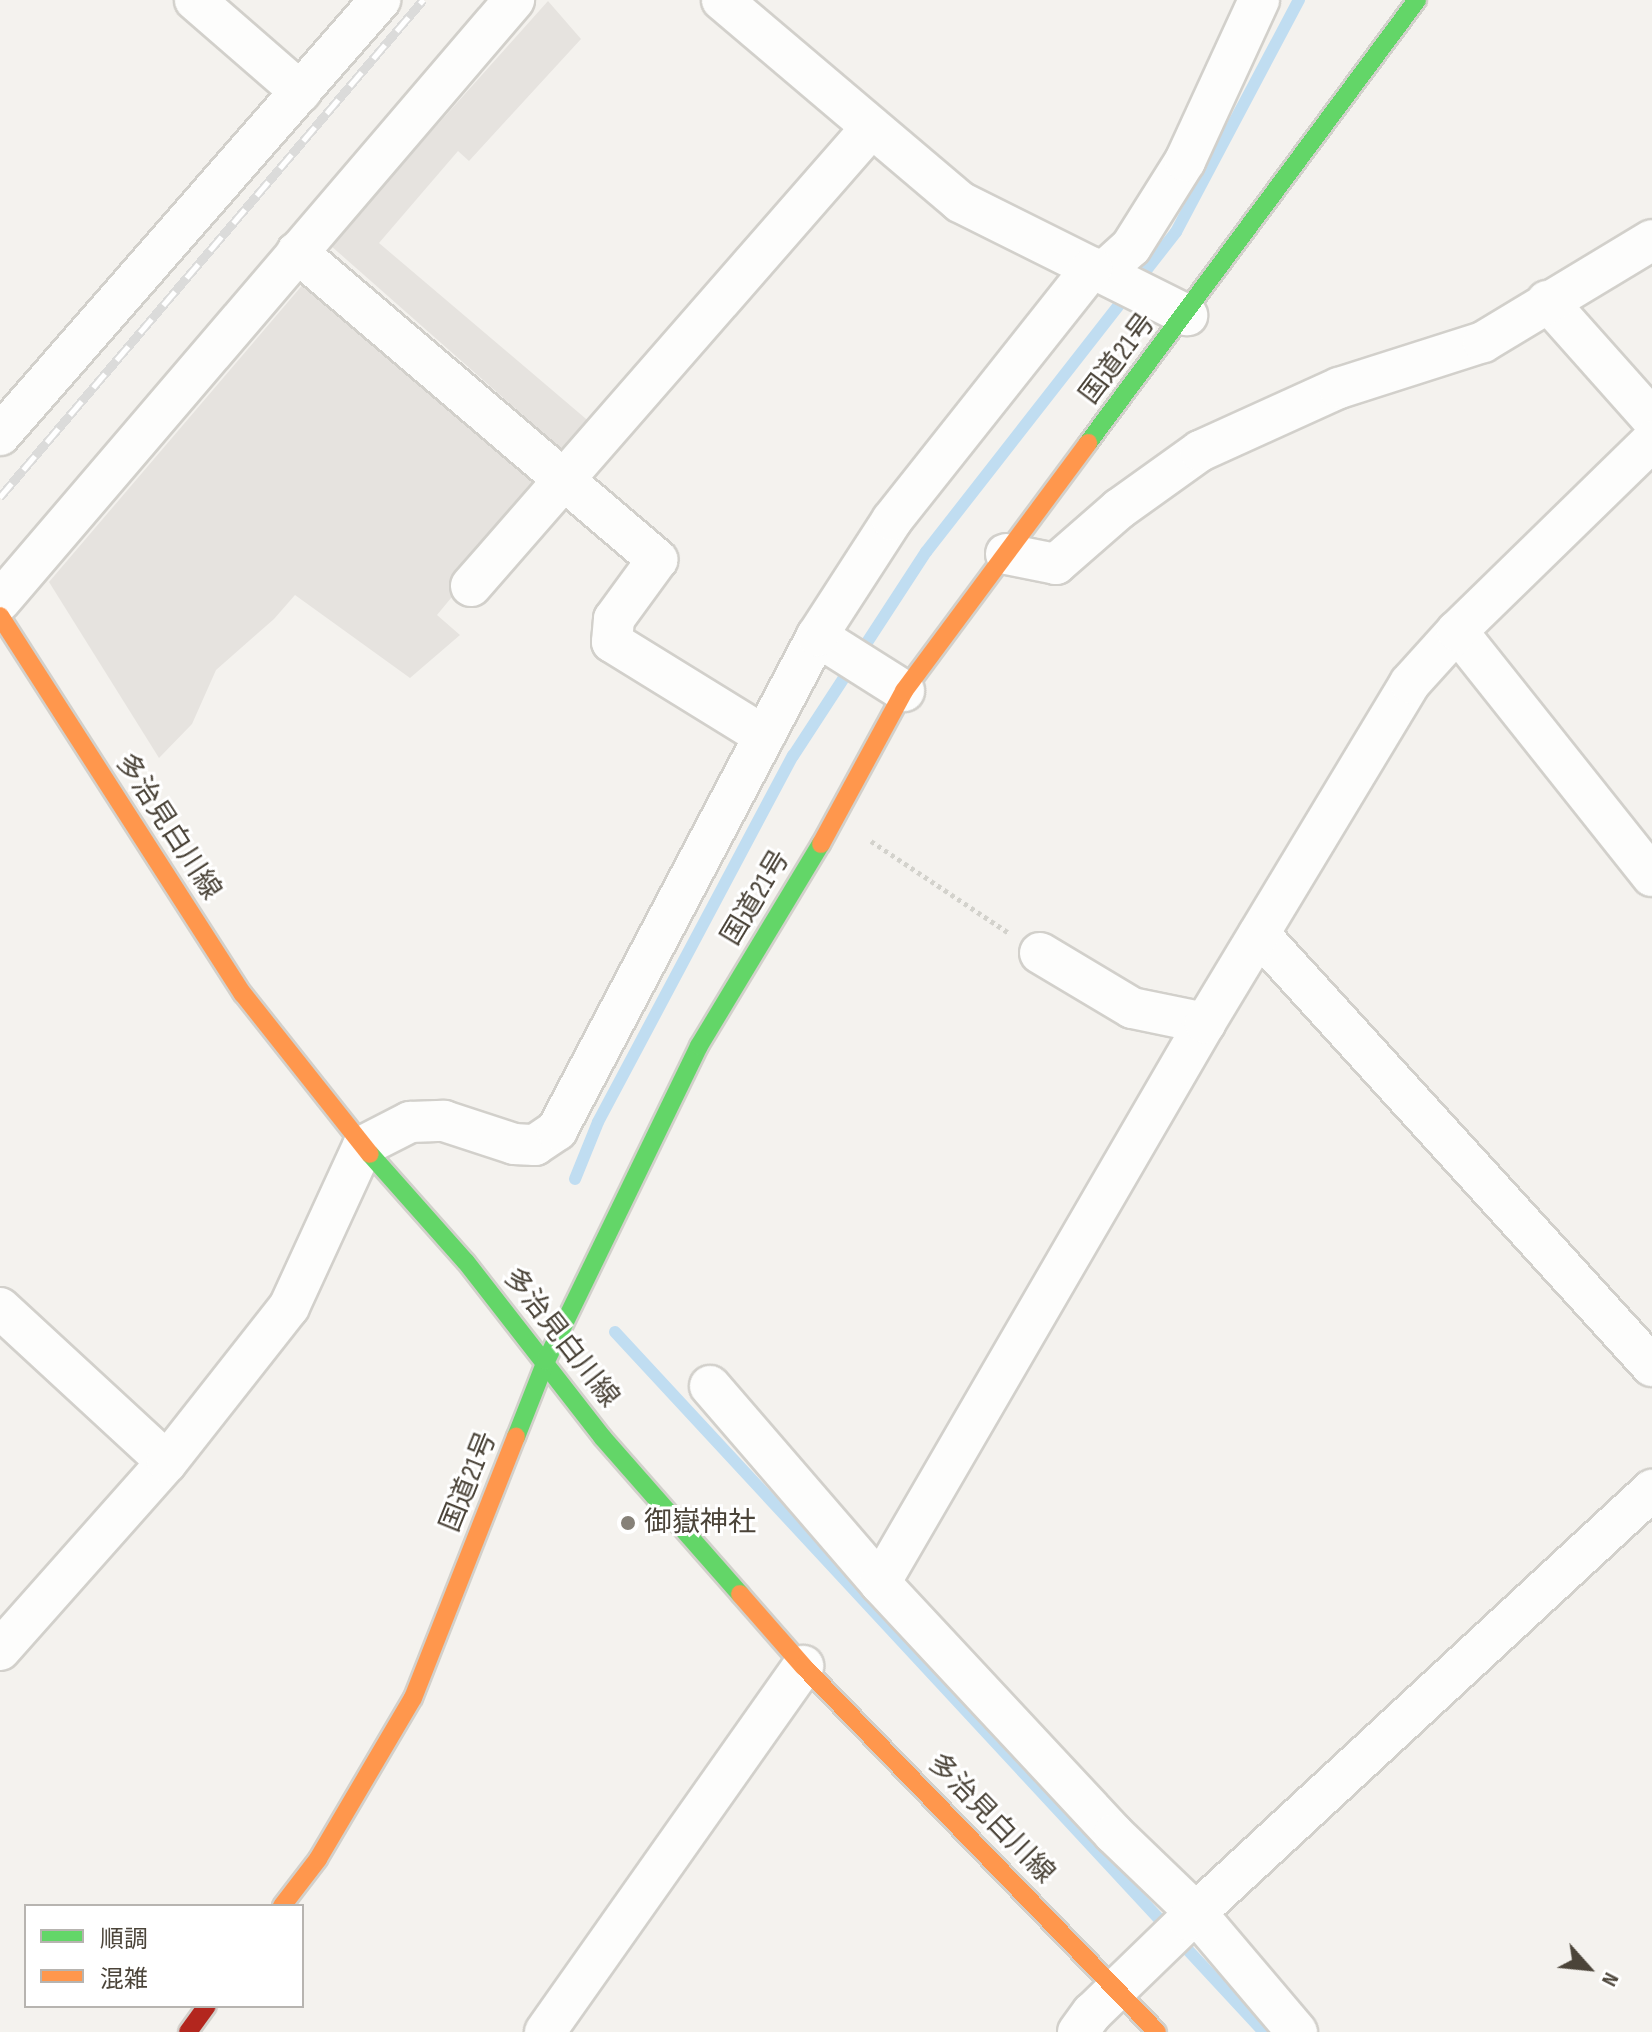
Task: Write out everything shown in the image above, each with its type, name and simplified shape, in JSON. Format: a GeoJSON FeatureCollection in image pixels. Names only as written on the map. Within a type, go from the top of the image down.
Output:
{"type":"FeatureCollection","features":[{"type":"Feature","properties":{"kind":"main road","name":"国道21号"},"geometry":{"type":"LineString","coordinates":[[284,1904],[318,1859],[413,1698],[546,1361],[699,1046],[836,819],[904,691],[1187,315],[1417,0]]}},
{"type":"Feature","properties":{"kind":"main road","name":"多治見白川線"},"geometry":{"type":"LineString","coordinates":[[0,616],[243,994],[363,1146],[466,1262],[603,1438],[803,1666],[1157,2032]]}},
{"type":"Feature","properties":{"kind":"main road"},"geometry":{"type":"LineString","coordinates":[[188,2032],[206,2008]]}},
{"type":"Feature","properties":{"kind":"street"},"geometry":{"type":"LineString","coordinates":[[195,0],[301,92]]}},
{"type":"Feature","properties":{"kind":"street"},"geometry":{"type":"LineString","coordinates":[[0,435],[380,0]]}},
{"type":"Feature","properties":{"kind":"street"},"geometry":{"type":"LineString","coordinates":[[0,601],[514,0]]}},
{"type":"Feature","properties":{"kind":"street"},"geometry":{"type":"LineString","coordinates":[[722,0],[960,202],[1187,315]]}},
{"type":"Feature","properties":{"kind":"street"},"geometry":{"type":"LineString","coordinates":[[0,1650],[167,1462],[289,1307],[363,1146],[410,1122],[444,1121],[514,1144],[535,1145],[557,1130],[817,636],[892,520],[1097,271],[1131,247],[1185,161],[1259,0]]}},
{"type":"Feature","properties":{"kind":"street"},"geometry":{"type":"LineString","coordinates":[[471,586],[871,128]]}},
{"type":"Feature","properties":{"kind":"street"},"geometry":{"type":"LineString","coordinates":[[1006,554],[1056,564],[1119,509],[1200,451],[1339,388],[1483,342],[1652,240]]}},
{"type":"Feature","properties":{"kind":"street"},"geometry":{"type":"LineString","coordinates":[[297,252],[657,560],[614,619],[612,642],[764,736]]}},
{"type":"Feature","properties":{"kind":"street"},"geometry":{"type":"LineString","coordinates":[[1547,301],[1652,419]]}},
{"type":"Feature","properties":{"kind":"street"},"geometry":{"type":"LineString","coordinates":[[880,1583],[1205,1023],[1410,683],[1457,631],[1652,441]]}},
{"type":"Feature","properties":{"kind":"street"},"geometry":{"type":"LineString","coordinates":[[1457,631],[1652,876]]}},
{"type":"Feature","properties":{"kind":"street"},"geometry":{"type":"LineString","coordinates":[[817,636],[904,691]]}},
{"type":"Feature","properties":{"kind":"street"},"geometry":{"type":"LineString","coordinates":[[1259,934],[1652,1366]]}},
{"type":"Feature","properties":{"kind":"street"},"geometry":{"type":"LineString","coordinates":[[1040,953],[1132,1008],[1205,1023]]}},
{"type":"Feature","properties":{"kind":"street"},"geometry":{"type":"LineString","coordinates":[[0,1308],[167,1462]]}},
{"type":"Feature","properties":{"kind":"street"},"geometry":{"type":"LineString","coordinates":[[710,1386],[880,1583],[1297,2032]]}},
{"type":"Feature","properties":{"kind":"street"},"geometry":{"type":"LineString","coordinates":[[1078,2032],[1192,1916],[1652,1490]]}},
{"type":"Feature","properties":{"kind":"street"},"geometry":{"type":"LineString","coordinates":[[545,2032],[803,1666]]}},
{"type":"Feature","properties":{"kind":"path"},"geometry":{"type":"LineString","coordinates":[[836,819],[1040,953]]}},
{"type":"Feature","properties":{"kind":"shaded area"},"geometry":{"type":"Polygon","coordinates":[[[548,1],[581,39],[469,161],[458,151],[379,243],[592,424],[566,453],[330,245],[548,1]]]}},
{"type":"Feature","properties":{"kind":"shaded area"},"geometry":{"type":"Polygon","coordinates":[[[305,282],[541,489],[437,615],[460,635],[410,678],[295,595],[274,619],[216,670],[192,724],[159,758],[49,582],[305,282]]]}},
{"type":"Feature","properties":{"kind":"waterway"},"geometry":{"type":"LineString","coordinates":[[575,1179],[598,1122],[793,756],[926,552],[1176,232],[1299,0]]}},
{"type":"Feature","properties":{"kind":"waterway"},"geometry":{"type":"LineString","coordinates":[[615,1332],[1264,2032]]}},
{"type":"Feature","properties":{"kind":"railway"},"geometry":{"type":"LineString","coordinates":[[0,497],[423,0]]}},
{"type":"Feature","properties":{"kind":"traffic: fast"},"geometry":{"type":"LineString","coordinates":[[1088,443],[1417,0]]}},
{"type":"Feature","properties":{"kind":"traffic: fast"},"geometry":{"type":"LineString","coordinates":[[516,1437],[546,1361],[699,1046],[821,844]]}},
{"type":"Feature","properties":{"kind":"traffic: fast"},"geometry":{"type":"LineString","coordinates":[[370,1154],[466,1262],[603,1438],[740,1594]]}},
{"type":"Feature","properties":{"kind":"traffic: slow"},"geometry":{"type":"LineString","coordinates":[[821,844],[904,691],[1088,443]]}},
{"type":"Feature","properties":{"kind":"traffic: slow"},"geometry":{"type":"LineString","coordinates":[[0,616],[243,994],[370,1154]]}},
{"type":"Feature","properties":{"kind":"traffic: slow"},"geometry":{"type":"LineString","coordinates":[[284,1904],[318,1859],[413,1698],[516,1437]]}},
{"type":"Feature","properties":{"kind":"traffic: slow"},"geometry":{"type":"LineString","coordinates":[[740,1594],[803,1666],[1157,2032]]}},
{"type":"Feature","properties":{"kind":"traffic: jam"},"geometry":{"type":"LineString","coordinates":[[188,2032],[206,2008]]}},
{"type":"Feature","properties":{"kind":"place","name":"御嶽神社"},"geometry":{"type":"Point","coordinates":[628,1523]}}]}
